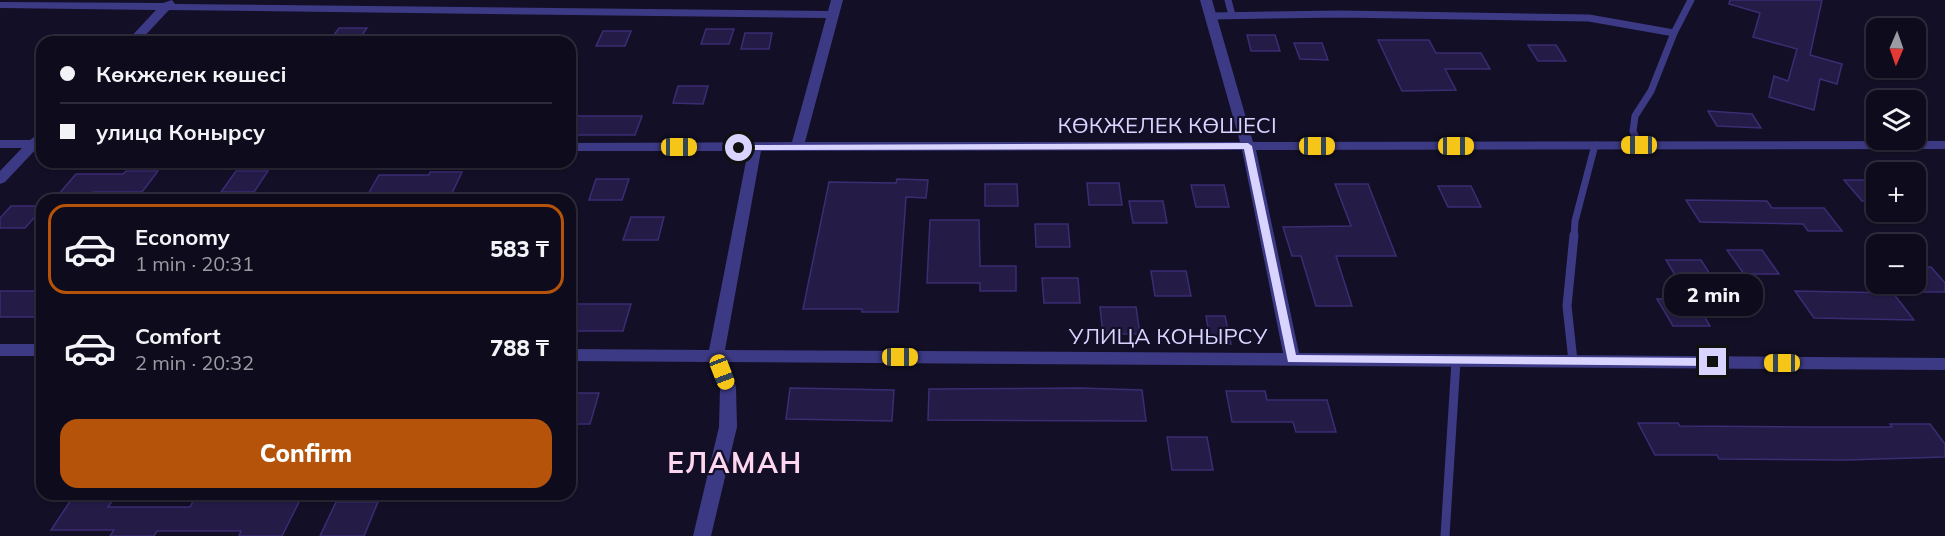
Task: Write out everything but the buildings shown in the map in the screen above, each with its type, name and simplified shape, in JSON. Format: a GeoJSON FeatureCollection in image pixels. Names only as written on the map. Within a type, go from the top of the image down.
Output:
{"type":"FeatureCollection","features":[{"type":"Feature","properties":{"kind":"street"},"geometry":{"type":"LineString","coordinates":[[798,148],[837,0]]}},
{"type":"Feature","properties":{"kind":"street"},"geometry":{"type":"LineString","coordinates":[[1206,0],[1248,146],[1292,360]]}},
{"type":"Feature","properties":{"kind":"street"},"geometry":{"type":"LineString","coordinates":[[0,5],[170,3],[834,15]]}},
{"type":"Feature","properties":{"kind":"street"},"geometry":{"type":"LineString","coordinates":[[138,36],[170,3]]}},
{"type":"Feature","properties":{"kind":"street"},"geometry":{"type":"LineString","coordinates":[[0,144],[36,141]]}},
{"type":"Feature","properties":{"kind":"street"},"geometry":{"type":"LineString","coordinates":[[0,179],[36,144]]}},
{"type":"Feature","properties":{"kind":"street","name":"КӨКЖЕЛЕК КӨШЕСІ"},"geometry":{"type":"LineString","coordinates":[[576,147],[1945,145]]}},
{"type":"Feature","properties":{"kind":"street"},"geometry":{"type":"LineString","coordinates":[[702,536],[728,427],[728,387],[716,356],[755,147]]}},
{"type":"Feature","properties":{"kind":"street"},"geometry":{"type":"LineString","coordinates":[[0,350],[36,350]]}},
{"type":"Feature","properties":{"kind":"street","name":"УЛИЦА КОНЫРСУ"},"geometry":{"type":"LineString","coordinates":[[576,355],[1945,364]]}},
{"type":"Feature","properties":{"kind":"lane"},"geometry":{"type":"LineString","coordinates":[[1228,0],[1232,15]]}},
{"type":"Feature","properties":{"kind":"lane"},"geometry":{"type":"LineString","coordinates":[[1639,145],[1633,131],[1635,116],[1651,91],[1674,33],[1691,0]]}},
{"type":"Feature","properties":{"kind":"lane"},"geometry":{"type":"LineString","coordinates":[[1211,16],[1352,14],[1589,18],[1674,33]]}},
{"type":"Feature","properties":{"kind":"lane"},"geometry":{"type":"LineString","coordinates":[[1573,361],[1567,306],[1574,232],[1594,146]]}},
{"type":"Feature","properties":{"kind":"lane"},"geometry":{"type":"LineString","coordinates":[[1445,536],[1456,361]]}},
{"type":"Feature","properties":{"kind":"district","name":"ЕЛАМАН"},"geometry":{"type":"Point","coordinates":[735,462]}},
{"type":"Feature","properties":{"kind":"route"},"geometry":{"type":"LineString","coordinates":[[739,148],[1248,146],[1292,360],[1713,362]]}}]}
